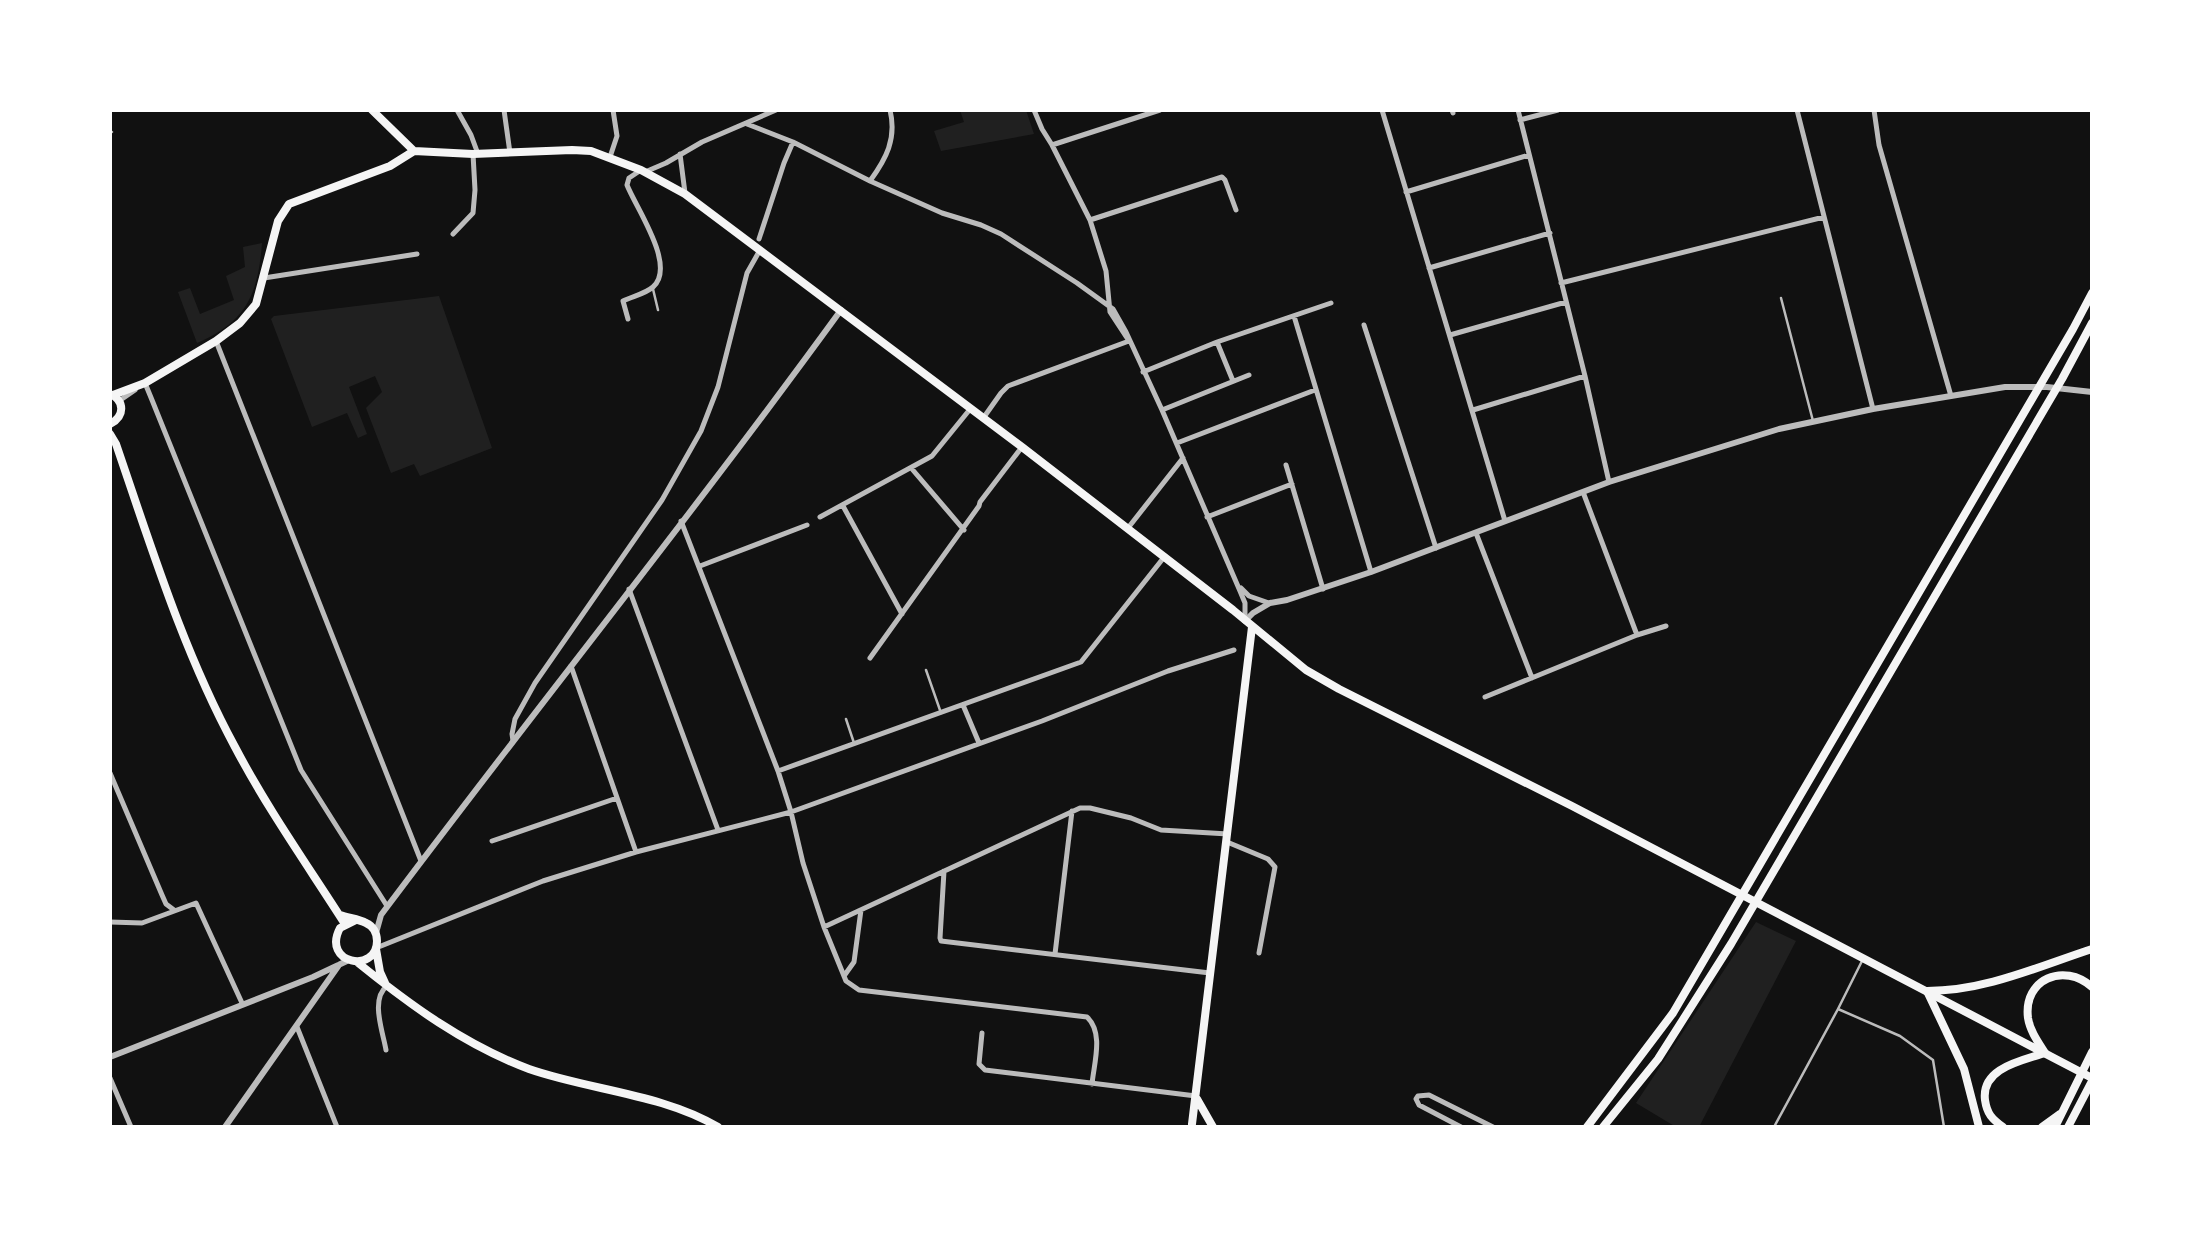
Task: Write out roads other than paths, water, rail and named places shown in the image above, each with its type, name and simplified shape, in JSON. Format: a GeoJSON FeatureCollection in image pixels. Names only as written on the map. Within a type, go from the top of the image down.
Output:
{"type":"FeatureCollection","features":[{"type":"Feature","properties":{"kind":"main road"},"geometry":{"type":"LineString","coordinates":[[372,110],[414,151]]}},
{"type":"Feature","properties":{"kind":"main road"},"geometry":{"type":"LineString","coordinates":[[345,924],[234,747],[200,675],[178,623],[116,444],[113,423],[121,414],[114,396],[145,383],[216,341],[250,313],[256,304],[264,278],[278,221],[289,204],[390,166],[414,151],[476,154],[591,151],[643,171],[685,194],[984,417],[1165,556],[1306,670],[1339,690],[1572,806],[2092,1079],[2070,1125]]}},
{"type":"Feature","properties":{"kind":"main road"},"geometry":{"type":"LineString","coordinates":[[1587,1127],[1673,1013],[1908,614],[2092,293]]}},
{"type":"Feature","properties":{"kind":"main road"},"geometry":{"type":"LineString","coordinates":[[1604,1127],[1665,1049],[1739,930],[2062,379],[2092,323]]}},
{"type":"Feature","properties":{"kind":"main road"},"geometry":{"type":"LineString","coordinates":[[110,434],[116,444]]}},
{"type":"Feature","properties":{"kind":"main road"},"geometry":{"type":"LineString","coordinates":[[1191,1125],[1227,838],[1249,624]]}},
{"type":"Feature","properties":{"kind":"main road"},"geometry":{"type":"LineString","coordinates":[[340,915],[366,923],[376,933],[380,972],[387,986]]}},
{"type":"Feature","properties":{"kind":"main road"},"geometry":{"type":"LineString","coordinates":[[355,920],[340,928],[336,941],[347,961],[387,986],[437,1023],[509,1060],[580,1084],[653,1101],[718,1127]]}},
{"type":"Feature","properties":{"kind":"main road"},"geometry":{"type":"LineString","coordinates":[[347,961],[369,958],[376,948]]}},
{"type":"Feature","properties":{"kind":"main road"},"geometry":{"type":"LineString","coordinates":[[1927,991],[1947,991],[1989,984],[2092,949]]}},
{"type":"Feature","properties":{"kind":"main road"},"geometry":{"type":"LineString","coordinates":[[2045,1053],[2032,1031],[2028,1017],[2030,999],[2035,989],[2050,976],[2060,974],[2074,975],[2092,987]]}},
{"type":"Feature","properties":{"kind":"main road"},"geometry":{"type":"LineString","coordinates":[[1927,991],[1964,1069],[1979,1127]]}},
{"type":"Feature","properties":{"kind":"main road"},"geometry":{"type":"LineString","coordinates":[[2003,1127],[1990,1117],[1986,1106],[1985,1094],[1989,1081],[2000,1070],[2045,1053]]}},
{"type":"Feature","properties":{"kind":"main road"},"geometry":{"type":"LineString","coordinates":[[2055,1127],[2092,1053]]}},
{"type":"Feature","properties":{"kind":"main road"},"geometry":{"type":"LineString","coordinates":[[1195,1096],[1211,1125]]}},
{"type":"Feature","properties":{"kind":"main road"},"geometry":{"type":"LineString","coordinates":[[2042,1127],[2062,1112]]}},
{"type":"Feature","properties":{"kind":"main road"},"geometry":{"type":"LineString","coordinates":[[1191,1125],[1201,1120],[1211,1125]]}},
{"type":"Feature","properties":{"kind":"street"},"geometry":{"type":"LineString","coordinates":[[453,234],[473,212],[476,154],[471,135],[457,110]]}},
{"type":"Feature","properties":{"kind":"street"},"geometry":{"type":"LineString","coordinates":[[504,110],[510,153]]}},
{"type":"Feature","properties":{"kind":"street"},"geometry":{"type":"LineString","coordinates":[[610,157],[617,136],[613,110]]}},
{"type":"Feature","properties":{"kind":"street"},"geometry":{"type":"LineString","coordinates":[[628,319],[623,302],[653,288],[659,281],[661,262],[655,243],[627,185],[629,178],[776,110]]}},
{"type":"Feature","properties":{"kind":"street"},"geometry":{"type":"LineString","coordinates":[[870,181],[892,142],[890,110]]}},
{"type":"Feature","properties":{"kind":"street"},"geometry":{"type":"LineString","coordinates":[[1034,110],[1090,220],[1106,271],[1108,305]]}},
{"type":"Feature","properties":{"kind":"street"},"geometry":{"type":"LineString","coordinates":[[1052,145],[1160,110]]}},
{"type":"Feature","properties":{"kind":"street"},"geometry":{"type":"LineString","coordinates":[[1382,110],[1474,410],[1505,521]]}},
{"type":"Feature","properties":{"kind":"street"},"geometry":{"type":"LineString","coordinates":[[1518,110],[1609,482]]}},
{"type":"Feature","properties":{"kind":"street"},"geometry":{"type":"LineString","coordinates":[[1520,120],[1558,110]]}},
{"type":"Feature","properties":{"kind":"street"},"geometry":{"type":"LineString","coordinates":[[1797,110],[1873,409]]}},
{"type":"Feature","properties":{"kind":"street"},"geometry":{"type":"LineString","coordinates":[[1874,110],[1879,145],[1951,396]]}},
{"type":"Feature","properties":{"kind":"street"},"geometry":{"type":"LineString","coordinates":[[747,124],[793,142],[870,181],[1001,234],[1113,309],[1177,443],[1245,603],[1249,624]]}},
{"type":"Feature","properties":{"kind":"street"},"geometry":{"type":"LineString","coordinates":[[759,239],[793,142]]}},
{"type":"Feature","properties":{"kind":"street"},"geometry":{"type":"LineString","coordinates":[[680,155],[685,194]]}},
{"type":"Feature","properties":{"kind":"street"},"geometry":{"type":"LineString","coordinates":[[1406,192],[1529,155]]}},
{"type":"Feature","properties":{"kind":"street"},"geometry":{"type":"LineString","coordinates":[[1090,220],[1222,177],[1236,210]]}},
{"type":"Feature","properties":{"kind":"street"},"geometry":{"type":"LineString","coordinates":[[1561,283],[1824,217]]}},
{"type":"Feature","properties":{"kind":"street"},"geometry":{"type":"LineString","coordinates":[[1429,268],[1550,233]]}},
{"type":"Feature","properties":{"kind":"street"},"geometry":{"type":"LineString","coordinates":[[513,741],[514,719],[535,684],[662,500],[701,431],[718,387],[747,273],[760,250]]}},
{"type":"Feature","properties":{"kind":"street"},"geometry":{"type":"LineString","coordinates":[[264,278],[417,254]]}},
{"type":"Feature","properties":{"kind":"street"},"geometry":{"type":"LineString","coordinates":[[1450,335],[1566,302]]}},
{"type":"Feature","properties":{"kind":"street"},"geometry":{"type":"LineString","coordinates":[[1143,372],[1217,342],[1331,303]]}},
{"type":"Feature","properties":{"kind":"street"},"geometry":{"type":"LineString","coordinates":[[376,933],[381,915],[387,906],[841,310]]}},
{"type":"Feature","properties":{"kind":"street"},"geometry":{"type":"LineString","coordinates":[[1294,316],[1371,572]]}},
{"type":"Feature","properties":{"kind":"street"},"geometry":{"type":"LineString","coordinates":[[1364,325],[1436,548]]}},
{"type":"Feature","properties":{"kind":"street"},"geometry":{"type":"LineString","coordinates":[[216,341],[421,861]]}},
{"type":"Feature","properties":{"kind":"street"},"geometry":{"type":"LineString","coordinates":[[984,417],[1008,386],[1129,341]]}},
{"type":"Feature","properties":{"kind":"street"},"geometry":{"type":"LineString","coordinates":[[1217,342],[1233,381]]}},
{"type":"Feature","properties":{"kind":"street"},"geometry":{"type":"LineString","coordinates":[[1162,410],[1249,375]]}},
{"type":"Feature","properties":{"kind":"street"},"geometry":{"type":"LineString","coordinates":[[1474,410],[1585,376]]}},
{"type":"Feature","properties":{"kind":"street"},"geometry":{"type":"LineString","coordinates":[[145,383],[300,770],[387,906]]}},
{"type":"Feature","properties":{"kind":"street"},"geometry":{"type":"LineString","coordinates":[[1249,624],[1253,613],[1270,603],[1323,589],[1609,482],[1746,439],[1813,421],[1873,409],[2013,387],[2092,391]]}},
{"type":"Feature","properties":{"kind":"street"},"geometry":{"type":"LineString","coordinates":[[1177,443],[1315,390]]}},
{"type":"Feature","properties":{"kind":"street"},"geometry":{"type":"LineString","coordinates":[[820,517],[932,456],[971,408]]}},
{"type":"Feature","properties":{"kind":"street"},"geometry":{"type":"LineString","coordinates":[[870,657],[1022,447]]}},
{"type":"Feature","properties":{"kind":"street"},"geometry":{"type":"LineString","coordinates":[[1128,528],[1183,458]]}},
{"type":"Feature","properties":{"kind":"street"},"geometry":{"type":"LineString","coordinates":[[1286,465],[1323,589]]}},
{"type":"Feature","properties":{"kind":"street"},"geometry":{"type":"LineString","coordinates":[[912,469],[964,530]]}},
{"type":"Feature","properties":{"kind":"street"},"geometry":{"type":"LineString","coordinates":[[1207,517],[1292,484]]}},
{"type":"Feature","properties":{"kind":"street"},"geometry":{"type":"LineString","coordinates":[[1583,492],[1637,635]]}},
{"type":"Feature","properties":{"kind":"street"},"geometry":{"type":"LineString","coordinates":[[843,506],[902,614]]}},
{"type":"Feature","properties":{"kind":"street"},"geometry":{"type":"LineString","coordinates":[[681,521],[778,771],[824,927],[849,985],[859,990],[1087,1017],[1096,1033],[1092,1084]]}},
{"type":"Feature","properties":{"kind":"street"},"geometry":{"type":"LineString","coordinates":[[700,566],[807,525]]}},
{"type":"Feature","properties":{"kind":"street"},"geometry":{"type":"LineString","coordinates":[[1476,533],[1532,678]]}},
{"type":"Feature","properties":{"kind":"street"},"geometry":{"type":"LineString","coordinates":[[778,771],[1084,659],[1165,556]]}},
{"type":"Feature","properties":{"kind":"street"},"geometry":{"type":"LineString","coordinates":[[1237,583],[1250,597],[1270,603]]}},
{"type":"Feature","properties":{"kind":"street"},"geometry":{"type":"LineString","coordinates":[[629,589],[718,830]]}},
{"type":"Feature","properties":{"kind":"street"},"geometry":{"type":"LineString","coordinates":[[1233,610],[1245,603]]}},
{"type":"Feature","properties":{"kind":"street"},"geometry":{"type":"LineString","coordinates":[[1485,697],[1637,635],[1666,626]]}},
{"type":"Feature","properties":{"kind":"street"},"geometry":{"type":"LineString","coordinates":[[376,948],[543,881],[636,852],[791,812],[1168,671],[1234,650]]}},
{"type":"Feature","properties":{"kind":"street"},"geometry":{"type":"LineString","coordinates":[[570,665],[636,852]]}},
{"type":"Feature","properties":{"kind":"street"},"geometry":{"type":"LineString","coordinates":[[963,705],[979,743]]}},
{"type":"Feature","properties":{"kind":"street"},"geometry":{"type":"LineString","coordinates":[[110,774],[166,904],[174,910]]}},
{"type":"Feature","properties":{"kind":"street"},"geometry":{"type":"LineString","coordinates":[[492,841],[617,799]]}},
{"type":"Feature","properties":{"kind":"street"},"geometry":{"type":"LineString","coordinates":[[824,927],[1072,811],[1090,808],[1137,820],[1161,830],[1227,838],[1268,859],[1275,867],[1259,954]]}},
{"type":"Feature","properties":{"kind":"street"},"geometry":{"type":"LineString","coordinates":[[1055,954],[1072,811]]}},
{"type":"Feature","properties":{"kind":"street"},"geometry":{"type":"LineString","coordinates":[[944,871],[942,941],[1210,973]]}},
{"type":"Feature","properties":{"kind":"street"},"geometry":{"type":"LineString","coordinates":[[110,922],[142,923],[196,903],[242,1003]]}},
{"type":"Feature","properties":{"kind":"street"},"geometry":{"type":"LineString","coordinates":[[844,976],[854,962],[861,910]]}},
{"type":"Feature","properties":{"kind":"street"},"geometry":{"type":"LineString","coordinates":[[366,923],[381,915]]}},
{"type":"Feature","properties":{"kind":"street"},"geometry":{"type":"LineString","coordinates":[[110,1057],[347,961]]}},
{"type":"Feature","properties":{"kind":"street"},"geometry":{"type":"LineString","coordinates":[[225,1127],[347,961]]}},
{"type":"Feature","properties":{"kind":"street"},"geometry":{"type":"LineString","coordinates":[[386,1050],[378,1003],[382,989],[387,986]]}},
{"type":"Feature","properties":{"kind":"street"},"geometry":{"type":"LineString","coordinates":[[297,1027],[337,1127]]}},
{"type":"Feature","properties":{"kind":"street"},"geometry":{"type":"LineString","coordinates":[[982,1033],[979,1064],[985,1070],[1195,1096]]}},
{"type":"Feature","properties":{"kind":"street"},"geometry":{"type":"LineString","coordinates":[[110,1078],[131,1127]]}},
{"type":"Feature","properties":{"kind":"street"},"geometry":{"type":"LineString","coordinates":[[1461,1127],[1419,1105],[1416,1099],[1418,1096],[1429,1095],[1493,1127]]}},
{"type":"Feature","properties":{"kind":"lane"},"geometry":{"type":"LineString","coordinates":[[653,288],[658,310]]}},
{"type":"Feature","properties":{"kind":"lane"},"geometry":{"type":"LineString","coordinates":[[1781,298],[1813,421]]}},
{"type":"Feature","properties":{"kind":"lane"},"geometry":{"type":"LineString","coordinates":[[926,670],[941,713]]}},
{"type":"Feature","properties":{"kind":"lane"},"geometry":{"type":"LineString","coordinates":[[846,719],[854,744]]}},
{"type":"Feature","properties":{"kind":"lane"},"geometry":{"type":"LineString","coordinates":[[1774,1127],[1863,958]]}},
{"type":"Feature","properties":{"kind":"lane"},"geometry":{"type":"LineString","coordinates":[[1838,1009],[1899,1035],[1933,1060],[1944,1127]]}}]}
